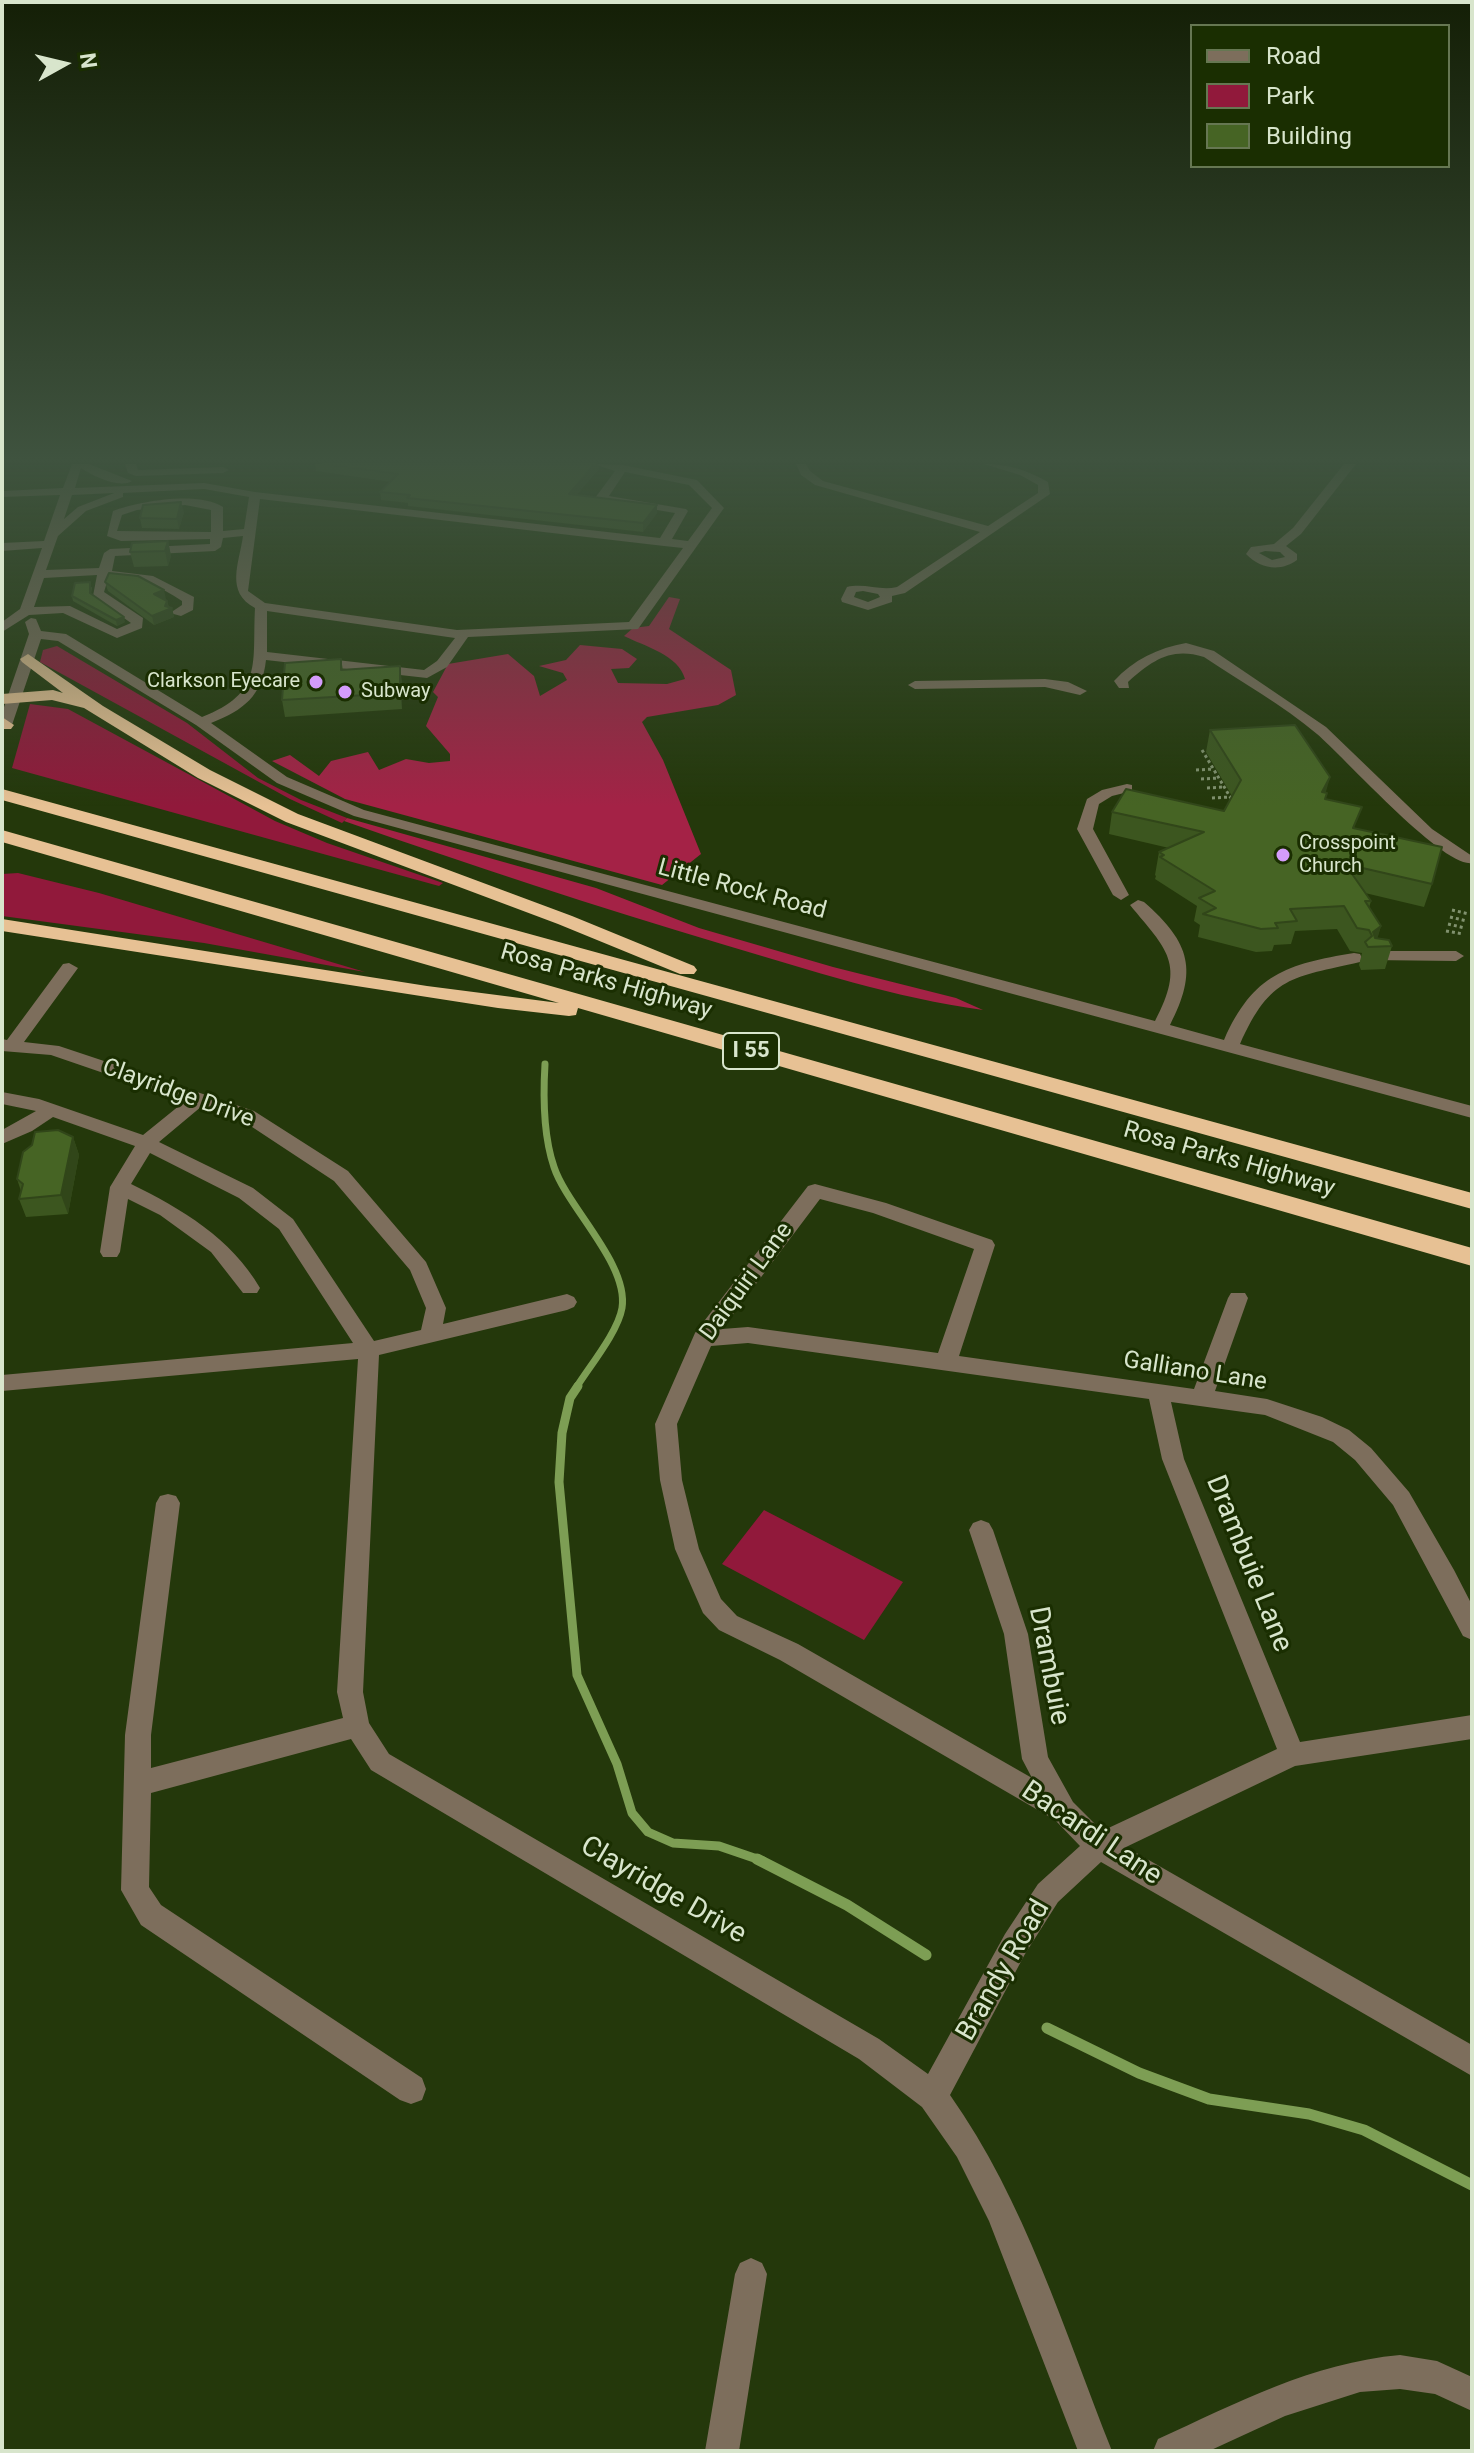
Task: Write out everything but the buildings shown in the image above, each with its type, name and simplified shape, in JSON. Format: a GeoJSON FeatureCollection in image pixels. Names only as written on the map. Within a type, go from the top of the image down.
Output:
{"type":"FeatureCollection","features":[{"type":"Feature","properties":{"kind":"highway"},"geometry":{"type":"LineString","coordinates":[[28,659],[97,710],[204,774],[292,818],[565,920],[789,1012]]}},
{"type":"Feature","properties":{"kind":"highway"},"geometry":{"type":"LineString","coordinates":[[9,698],[62,697],[97,710]]}},
{"type":"Feature","properties":{"kind":"highway","name":"Rosa Parks Highway"},"geometry":{"type":"LineString","coordinates":[[2,794],[1472,1201]]}},
{"type":"Feature","properties":{"kind":"highway","name":"Rosa Parks Highway"},"geometry":{"type":"LineString","coordinates":[[2,836],[1472,1257]]}},
{"type":"Feature","properties":{"kind":"highway"},"geometry":{"type":"LineString","coordinates":[[4,926],[189,950],[458,999],[632,1017]]}},
{"type":"Feature","properties":{"kind":"street"},"geometry":{"type":"LineString","coordinates":[[4,724],[9,698],[36,634],[26,611],[39,578]]}},
{"type":"Feature","properties":{"kind":"street"},"geometry":{"type":"LineString","coordinates":[[49,578],[70,591],[113,634],[144,624],[99,597],[97,593],[103,578]]}},
{"type":"Feature","properties":{"kind":"street"},"geometry":{"type":"LineString","coordinates":[[2,628],[26,611],[94,578]]}},
{"type":"Feature","properties":{"kind":"street"},"geometry":{"type":"LineString","coordinates":[[153,578],[189,600],[188,607],[176,613]]}},
{"type":"Feature","properties":{"kind":"street"},"geometry":{"type":"LineString","coordinates":[[243,578],[242,591],[246,598],[261,606],[350,621],[464,634],[633,626],[667,578]]}},
{"type":"Feature","properties":{"kind":"street"},"geometry":{"type":"LineString","coordinates":[[887,593],[901,590],[918,578]]}},
{"type":"Feature","properties":{"kind":"street"},"geometry":{"type":"LineString","coordinates":[[201,722],[244,702],[252,692],[256,677],[261,606]]}},
{"type":"Feature","properties":{"kind":"street","name":"Little Rock Road"},"geometry":{"type":"LineString","coordinates":[[36,634],[61,637],[201,722],[299,789],[359,813],[1472,1112]]}},
{"type":"Feature","properties":{"kind":"street"},"geometry":{"type":"LineString","coordinates":[[258,655],[427,674],[442,664],[464,634]]}},
{"type":"Feature","properties":{"kind":"street"},"geometry":{"type":"LineString","coordinates":[[1124,685],[1121,681],[1138,666],[1168,650],[1186,647],[1209,654],[1328,736],[1427,832],[1467,860]]}},
{"type":"Feature","properties":{"kind":"street"},"geometry":{"type":"LineString","coordinates":[[915,685],[1045,683],[1080,691]]}},
{"type":"Feature","properties":{"kind":"street"},"geometry":{"type":"LineString","coordinates":[[1121,895],[1085,829],[1092,802],[1107,793],[1127,788]]}},
{"type":"Feature","properties":{"kind":"street"},"geometry":{"type":"LineString","coordinates":[[1138,905],[1170,944],[1182,969],[1179,989],[1161,1026]]}},
{"type":"Feature","properties":{"kind":"street"},"geometry":{"type":"LineString","coordinates":[[1377,956],[1456,956]]}},
{"type":"Feature","properties":{"kind":"street"},"geometry":{"type":"LineString","coordinates":[[1231,1045],[1251,1004],[1269,987],[1304,970],[1354,958]]}},
{"type":"Feature","properties":{"kind":"street"},"geometry":{"type":"LineString","coordinates":[[7,1046],[69,968]]}},
{"type":"Feature","properties":{"kind":"street","name":"Clayridge Drive"},"geometry":{"type":"LineString","coordinates":[[7,1046],[53,1050],[247,1115],[341,1176],[419,1267],[436,1308],[430,1335]]}},
{"type":"Feature","properties":{"kind":"street"},"geometry":{"type":"LineString","coordinates":[[2,1098],[50,1110],[146,1143],[246,1193],[286,1224],[369,1350]]}},
{"type":"Feature","properties":{"kind":"street"},"geometry":{"type":"LineString","coordinates":[[110,1252],[120,1187],[146,1143],[199,1099]]}},
{"type":"Feature","properties":{"kind":"street"},"geometry":{"type":"LineString","coordinates":[[2,1136],[25,1127],[50,1110]]}},
{"type":"Feature","properties":{"kind":"street"},"geometry":{"type":"LineString","coordinates":[[120,1187],[167,1210],[218,1247],[250,1288]]}},
{"type":"Feature","properties":{"kind":"street","name":"Daiquiri Lane"},"geometry":{"type":"LineString","coordinates":[[712,1606],[687,1549],[671,1480],[666,1424],[703,1339],[815,1191],[879,1208],[985,1245],[946,1362]]}},
{"type":"Feature","properties":{"kind":"street"},"geometry":{"type":"LineString","coordinates":[[1202,1398],[1238,1298]]}},
{"type":"Feature","properties":{"kind":"street"},"geometry":{"type":"LineString","coordinates":[[2,1383],[369,1350],[567,1302]]}},
{"type":"Feature","properties":{"kind":"street","name":"Galliano Lane"},"geometry":{"type":"LineString","coordinates":[[703,1339],[748,1335],[1267,1407],[1338,1434],[1366,1455],[1416,1526],[1472,1629]]}},
{"type":"Feature","properties":{"kind":"street","name":"Clayridge Drive"},"geometry":{"type":"LineString","coordinates":[[369,1350],[350,1692],[357,1726],[380,1762],[869,2049],[933,2096],[968,2146],[1002,2213],[1095,2451]]}},
{"type":"Feature","properties":{"kind":"street","name":"Drambuie Lane"},"geometry":{"type":"LineString","coordinates":[[1158,1392],[1173,1459],[1292,1755]]}},
{"type":"Feature","properties":{"kind":"street"},"geometry":{"type":"LineString","coordinates":[[168,1503],[138,1735],[135,1890],[151,1915],[411,2089]]}},
{"type":"Feature","properties":{"kind":"street","name":"Drambuie"},"geometry":{"type":"LineString","coordinates":[[981,1530],[1016,1634],[1035,1759],[1064,1811]]}},
{"type":"Feature","properties":{"kind":"street","name":"Bacardi Lane"},"geometry":{"type":"LineString","coordinates":[[712,1606],[728,1623],[789,1652],[1064,1811],[1099,1846],[1472,2061]]}},
{"type":"Feature","properties":{"kind":"street"},"geometry":{"type":"LineString","coordinates":[[138,1784],[357,1726]]}},
{"type":"Feature","properties":{"kind":"street","name":"Brandy Road"},"geometry":{"type":"LineString","coordinates":[[933,2096],[1015,1944],[1048,1893],[1099,1846],[1292,1755],[1472,1727]]}},
{"type":"Feature","properties":{"kind":"street"},"geometry":{"type":"LineString","coordinates":[[722,2451],[751,2274]]}},
{"type":"Feature","properties":{"kind":"street"},"geometry":{"type":"LineString","coordinates":[[1170,2451],[1295,2393],[1373,2373],[1417,2372],[1458,2384],[1472,2394]]}},
{"type":"Feature","properties":{"kind":"path"},"geometry":{"type":"LineString","coordinates":[[1202,750],[1236,807]]}},
{"type":"Feature","properties":{"kind":"path"},"geometry":{"type":"LineString","coordinates":[[1196,770],[1214,769]]}},
{"type":"Feature","properties":{"kind":"path"},"geometry":{"type":"LineString","coordinates":[[1201,779],[1219,778]]}},
{"type":"Feature","properties":{"kind":"path"},"geometry":{"type":"LineString","coordinates":[[1207,788],[1224,787]]}},
{"type":"Feature","properties":{"kind":"path"},"geometry":{"type":"LineString","coordinates":[[1212,798],[1231,797]]}},
{"type":"Feature","properties":{"kind":"path"},"geometry":{"type":"LineString","coordinates":[[1452,910],[1469,914]]}},
{"type":"Feature","properties":{"kind":"path"},"geometry":{"type":"LineString","coordinates":[[1450,917],[1467,921]]}},
{"type":"Feature","properties":{"kind":"path"},"geometry":{"type":"LineString","coordinates":[[1448,924],[1465,928]]}},
{"type":"Feature","properties":{"kind":"path"},"geometry":{"type":"LineString","coordinates":[[1446,931],[1463,934]]}},
{"type":"Feature","properties":{"kind":"green space"},"geometry":{"type":"Polygon","coordinates":[[[57,646],[187,723],[258,778],[301,800],[347,818],[342,823],[290,799],[40,662],[43,650],[57,646]]]}},
{"type":"Feature","properties":{"kind":"green space"},"geometry":{"type":"Polygon","coordinates":[[[30,704],[68,709],[275,821],[327,843],[443,883],[439,886],[12,768],[30,704]]]}},
{"type":"Feature","properties":{"kind":"green space"},"geometry":{"type":"Polygon","coordinates":[[[18,873],[99,893],[365,972],[204,943],[2,916],[2,874],[18,873]]]}},
{"type":"Feature","properties":{"kind":"green space"},"geometry":{"type":"Polygon","coordinates":[[[764,1510],[903,1582],[864,1640],[722,1564],[764,1510]]]}},
{"type":"Feature","properties":{"kind":"shaded area"},"geometry":{"type":"Polygon","coordinates":[[[669,597],[680,599],[669,629],[731,670],[736,695],[718,705],[647,717],[642,722],[663,760],[701,854],[662,885],[345,799],[272,761],[290,755],[319,776],[331,761],[368,752],[379,770],[406,759],[429,763],[450,761],[450,754],[426,726],[438,697],[433,692],[448,664],[508,654],[534,676],[540,696],[567,680],[563,673],[539,666],[566,660],[580,645],[622,649],[637,659],[629,668],[611,669],[618,683],[667,684],[685,679],[668,657],[624,636],[633,628],[649,626],[669,597]]]}},
{"type":"Feature","properties":{"kind":"shaded area"},"geometry":{"type":"Polygon","coordinates":[[[347,818],[596,888],[699,928],[833,967],[956,998],[983,1010],[885,991],[677,931],[344,821],[347,818]]]}},
{"type":"Feature","properties":{"kind":"waterway"},"geometry":{"type":"LineString","coordinates":[[545,1064],[545,1116],[554,1167],[571,1200],[607,1255],[622,1291],[622,1308],[615,1328],[576,1388]]}},
{"type":"Feature","properties":{"kind":"waterway"},"geometry":{"type":"LineString","coordinates":[[578,1386],[570,1398],[562,1433],[559,1482],[577,1675],[617,1764],[632,1813],[648,1832],[673,1843],[719,1846],[763,1861]]}},
{"type":"Feature","properties":{"kind":"waterway"},"geometry":{"type":"LineString","coordinates":[[757,1859],[847,1905],[926,1955]]}},
{"type":"Feature","properties":{"kind":"waterway"},"geometry":{"type":"LineString","coordinates":[[1047,2028],[1139,2073],[1209,2099],[1309,2114],[1364,2130],[1472,2185]]}},
{"type":"Feature","properties":{"kind":"place","name":"Clarkson Eyecare"},"geometry":{"type":"Point","coordinates":[316,682]}},
{"type":"Feature","properties":{"kind":"place","name":"Subway"},"geometry":{"type":"Point","coordinates":[345,692]}},
{"type":"Feature","properties":{"kind":"place","name":"Crosspoint Church"},"geometry":{"type":"Point","coordinates":[1283,855]}}]}
